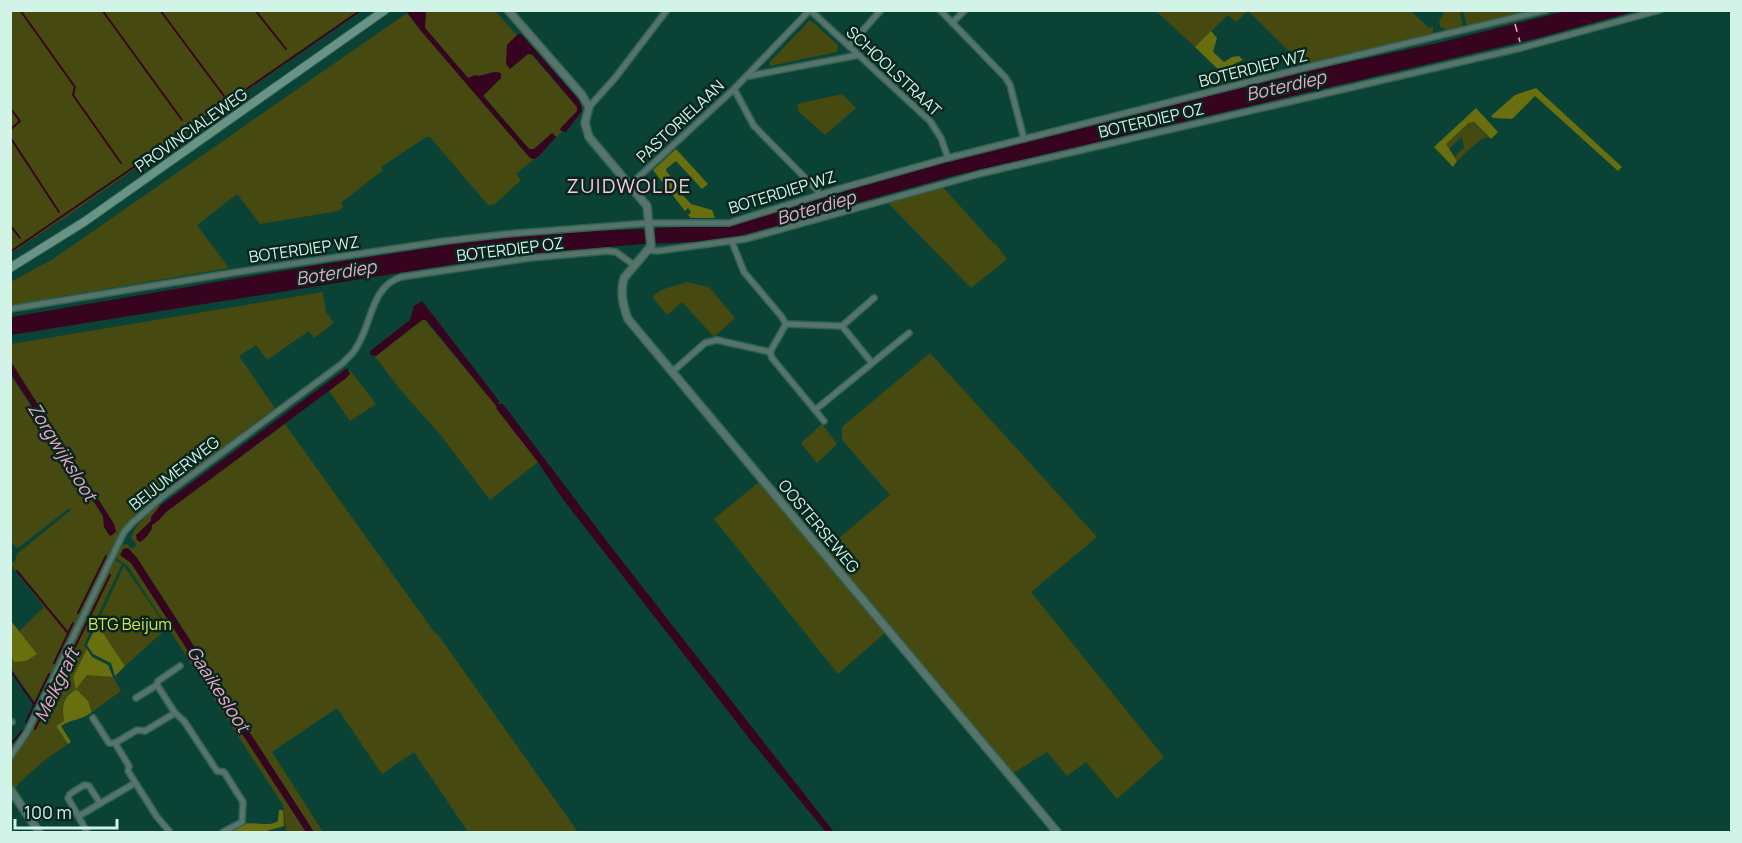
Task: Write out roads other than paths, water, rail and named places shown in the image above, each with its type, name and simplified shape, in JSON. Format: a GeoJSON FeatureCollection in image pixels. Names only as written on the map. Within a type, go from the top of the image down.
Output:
{"type":"FeatureCollection","features":[{"type":"Feature","properties":{"kind":"main road","name":"PROVINCIALEWEG"},"geometry":{"type":"LineString","coordinates":[[10,268],[84,222],[385,10]]}},
{"type":"Feature","properties":{"kind":"street"},"geometry":{"type":"LineString","coordinates":[[508,10],[582,95],[589,107]]}},
{"type":"Feature","properties":{"kind":"street"},"geometry":{"type":"LineString","coordinates":[[649,248],[647,206],[631,184],[589,137],[585,123],[589,107],[615,78],[666,10]]}},
{"type":"Feature","properties":{"kind":"street","name":"SCHOOLSTRAAT"},"geometry":{"type":"LineString","coordinates":[[810,10],[930,121],[942,138],[948,158]]}},
{"type":"Feature","properties":{"kind":"street","name":"PASTORIELAAN"},"geometry":{"type":"LineString","coordinates":[[631,184],[734,89],[810,10]]}},
{"type":"Feature","properties":{"kind":"street"},"geometry":{"type":"LineString","coordinates":[[849,46],[881,10]]}},
{"type":"Feature","properties":{"kind":"street"},"geometry":{"type":"LineString","coordinates":[[940,10],[1005,76],[1010,85],[1024,139]]}},
{"type":"Feature","properties":{"kind":"street"},"geometry":{"type":"LineString","coordinates":[[952,23],[965,10]]}},
{"type":"Feature","properties":{"kind":"street","name":"BOTERDIEP WZ"},"geometry":{"type":"LineString","coordinates":[[10,309],[445,241],[506,234],[649,224],[729,223],[948,158],[1296,70],[1546,10]]}},
{"type":"Feature","properties":{"kind":"street","name":"BOTERDIEP OZ"},"geometry":{"type":"LineString","coordinates":[[649,248],[657,251],[732,242],[979,174],[1521,48],[1660,10]]}},
{"type":"Feature","properties":{"kind":"street","name":"PASTORIELAAN"},"geometry":{"type":"LineString","coordinates":[[747,76],[859,55]]}},
{"type":"Feature","properties":{"kind":"street"},"geometry":{"type":"LineString","coordinates":[[734,89],[754,126],[794,165],[819,195]]}},
{"type":"Feature","properties":{"kind":"street"},"geometry":{"type":"LineString","coordinates":[[732,242],[744,272],[786,324]]}},
{"type":"Feature","properties":{"kind":"street","name":"OOSTERSEWEG"},"geometry":{"type":"LineString","coordinates":[[649,248],[622,283],[624,309],[628,319],[1057,832]]}},
{"type":"Feature","properties":{"kind":"street","name":"BOTERDIEP OZ"},"geometry":{"type":"LineString","coordinates":[[387,284],[400,277],[530,258],[608,251],[616,252],[634,265]]}},
{"type":"Feature","properties":{"kind":"street","name":"BEIJUMERWEG"},"geometry":{"type":"LineString","coordinates":[[10,757],[27,732],[124,532],[162,497],[343,363],[356,348],[378,296],[387,284]]}},
{"type":"Feature","properties":{"kind":"street"},"geometry":{"type":"LineString","coordinates":[[786,324],[842,326],[874,298]]}},
{"type":"Feature","properties":{"kind":"street"},"geometry":{"type":"LineString","coordinates":[[786,324],[770,352],[771,358],[824,421]]}},
{"type":"Feature","properties":{"kind":"street"},"geometry":{"type":"LineString","coordinates":[[842,326],[873,363]]}},
{"type":"Feature","properties":{"kind":"street"},"geometry":{"type":"LineString","coordinates":[[815,410],[909,333]]}},
{"type":"Feature","properties":{"kind":"street"},"geometry":{"type":"LineString","coordinates":[[672,372],[705,343],[717,340],[770,352]]}},
{"type":"Feature","properties":{"kind":"street"},"geometry":{"type":"LineString","coordinates":[[136,698],[157,685],[158,681],[180,666]]}},
{"type":"Feature","properties":{"kind":"street"},"geometry":{"type":"LineString","coordinates":[[157,685],[217,771],[224,772],[243,802],[242,822],[223,832]]}},
{"type":"Feature","properties":{"kind":"street"},"geometry":{"type":"LineString","coordinates":[[93,718],[109,743],[115,743],[137,730],[146,731],[175,713]]}},
{"type":"Feature","properties":{"kind":"street"},"geometry":{"type":"LineString","coordinates":[[115,743],[129,766],[128,771],[135,783],[157,817],[170,832]]}},
{"type":"Feature","properties":{"kind":"street"},"geometry":{"type":"LineString","coordinates":[[79,816],[135,783]]}},
{"type":"Feature","properties":{"kind":"street"},"geometry":{"type":"LineString","coordinates":[[87,832],[68,798],[70,794],[84,785],[89,786],[100,803]]}},
{"type":"Feature","properties":{"kind":"street"},"geometry":{"type":"LineString","coordinates":[[10,789],[39,832]]}},
{"type":"Feature","properties":{"kind":"water"},"geometry":{"type":"Polygon","coordinates":[[[406,11],[426,11],[425,28],[468,78],[494,72],[501,73],[501,78],[483,96],[529,149],[534,149],[552,133],[556,137],[539,156],[534,159],[530,158],[406,11]]]}},
{"type":"Feature","properties":{"kind":"water","name":"Boterdiep"},"geometry":{"type":"Polygon","coordinates":[[[1566,11],[1636,11],[1538,38],[953,176],[722,241],[643,244],[505,256],[11,335],[11,317],[467,242],[549,233],[729,225],[931,166],[1292,74],[1438,43],[1566,11]]]}},
{"type":"Feature","properties":{"kind":"water"},"geometry":{"type":"Polygon","coordinates":[[[518,34],[521,34],[580,101],[582,111],[566,132],[560,129],[577,111],[577,107],[533,55],[528,54],[510,69],[506,64],[507,45],[518,34]]]}},
{"type":"Feature","properties":{"kind":"water"},"geometry":{"type":"Polygon","coordinates":[[[422,301],[499,401],[498,404],[503,404],[608,543],[834,832],[826,832],[752,742],[562,498],[497,407],[426,320],[422,320],[376,356],[370,355],[370,351],[410,320],[414,306],[422,301]]]}},
{"type":"Feature","properties":{"kind":"water","name":"Zorgwijksloot"},"geometry":{"type":"Polygon","coordinates":[[[11,362],[114,524],[116,532],[110,536],[104,527],[103,516],[11,374],[11,362]]]}},
{"type":"Feature","properties":{"kind":"water"},"geometry":{"type":"Polygon","coordinates":[[[347,368],[350,374],[345,379],[166,512],[152,525],[144,539],[140,542],[137,540],[136,535],[151,521],[151,517],[160,506],[347,368]]]}},
{"type":"Feature","properties":{"kind":"water","name":"Gaaikesloot"},"geometry":{"type":"Polygon","coordinates":[[[128,548],[137,558],[314,832],[306,832],[131,563],[120,555],[123,549],[128,548]]]}},
{"type":"Feature","properties":{"kind":"waterway"},"geometry":{"type":"LineString","coordinates":[[20,10],[75,87],[73,95],[121,163]]}},
{"type":"Feature","properties":{"kind":"waterway"},"geometry":{"type":"LineString","coordinates":[[102,10],[182,120]]}},
{"type":"Feature","properties":{"kind":"waterway"},"geometry":{"type":"LineString","coordinates":[[160,10],[224,96]]}},
{"type":"Feature","properties":{"kind":"waterway"},"geometry":{"type":"LineString","coordinates":[[255,10],[286,49]]}},
{"type":"Feature","properties":{"kind":"waterway"},"geometry":{"type":"LineString","coordinates":[[189,129],[361,10]]}},
{"type":"Feature","properties":{"kind":"waterway"},"geometry":{"type":"LineString","coordinates":[[10,108],[20,121],[10,130]]}},
{"type":"Feature","properties":{"kind":"waterway"},"geometry":{"type":"LineString","coordinates":[[10,252],[182,134]]}},
{"type":"Feature","properties":{"kind":"waterway"},"geometry":{"type":"LineString","coordinates":[[10,137],[59,212]]}},
{"type":"Feature","properties":{"kind":"waterway"},"geometry":{"type":"LineString","coordinates":[[10,225],[20,238]]}},
{"type":"Feature","properties":{"kind":"waterway"},"geometry":{"type":"LineString","coordinates":[[78,613],[106,556]]}},
{"type":"Feature","properties":{"kind":"waterway"},"geometry":{"type":"LineString","coordinates":[[17,571],[68,633]]}},
{"type":"Feature","properties":{"kind":"waterway","name":"Melkgraft"},"geometry":{"type":"LineString","coordinates":[[35,729],[110,575]]}},
{"type":"Feature","properties":{"kind":"waterway"},"geometry":{"type":"LineString","coordinates":[[54,663],[73,623]]}},
{"type":"Feature","properties":{"kind":"waterway"},"geometry":{"type":"LineString","coordinates":[[10,670],[34,704]]}},
{"type":"Feature","properties":{"kind":"waterway"},"geometry":{"type":"LineString","coordinates":[[26,722],[49,674]]}},
{"type":"Feature","properties":{"kind":"waterway"},"geometry":{"type":"LineString","coordinates":[[10,745],[22,731]]}},
{"type":"Feature","properties":{"kind":"district","name":"ZUIDWOLDE"},"geometry":{"type":"Point","coordinates":[629,186]}},
{"type":"Feature","properties":{"kind":"park label","name":"BTG Beijum"},"geometry":{"type":"Point","coordinates":[130,624]}}]}
